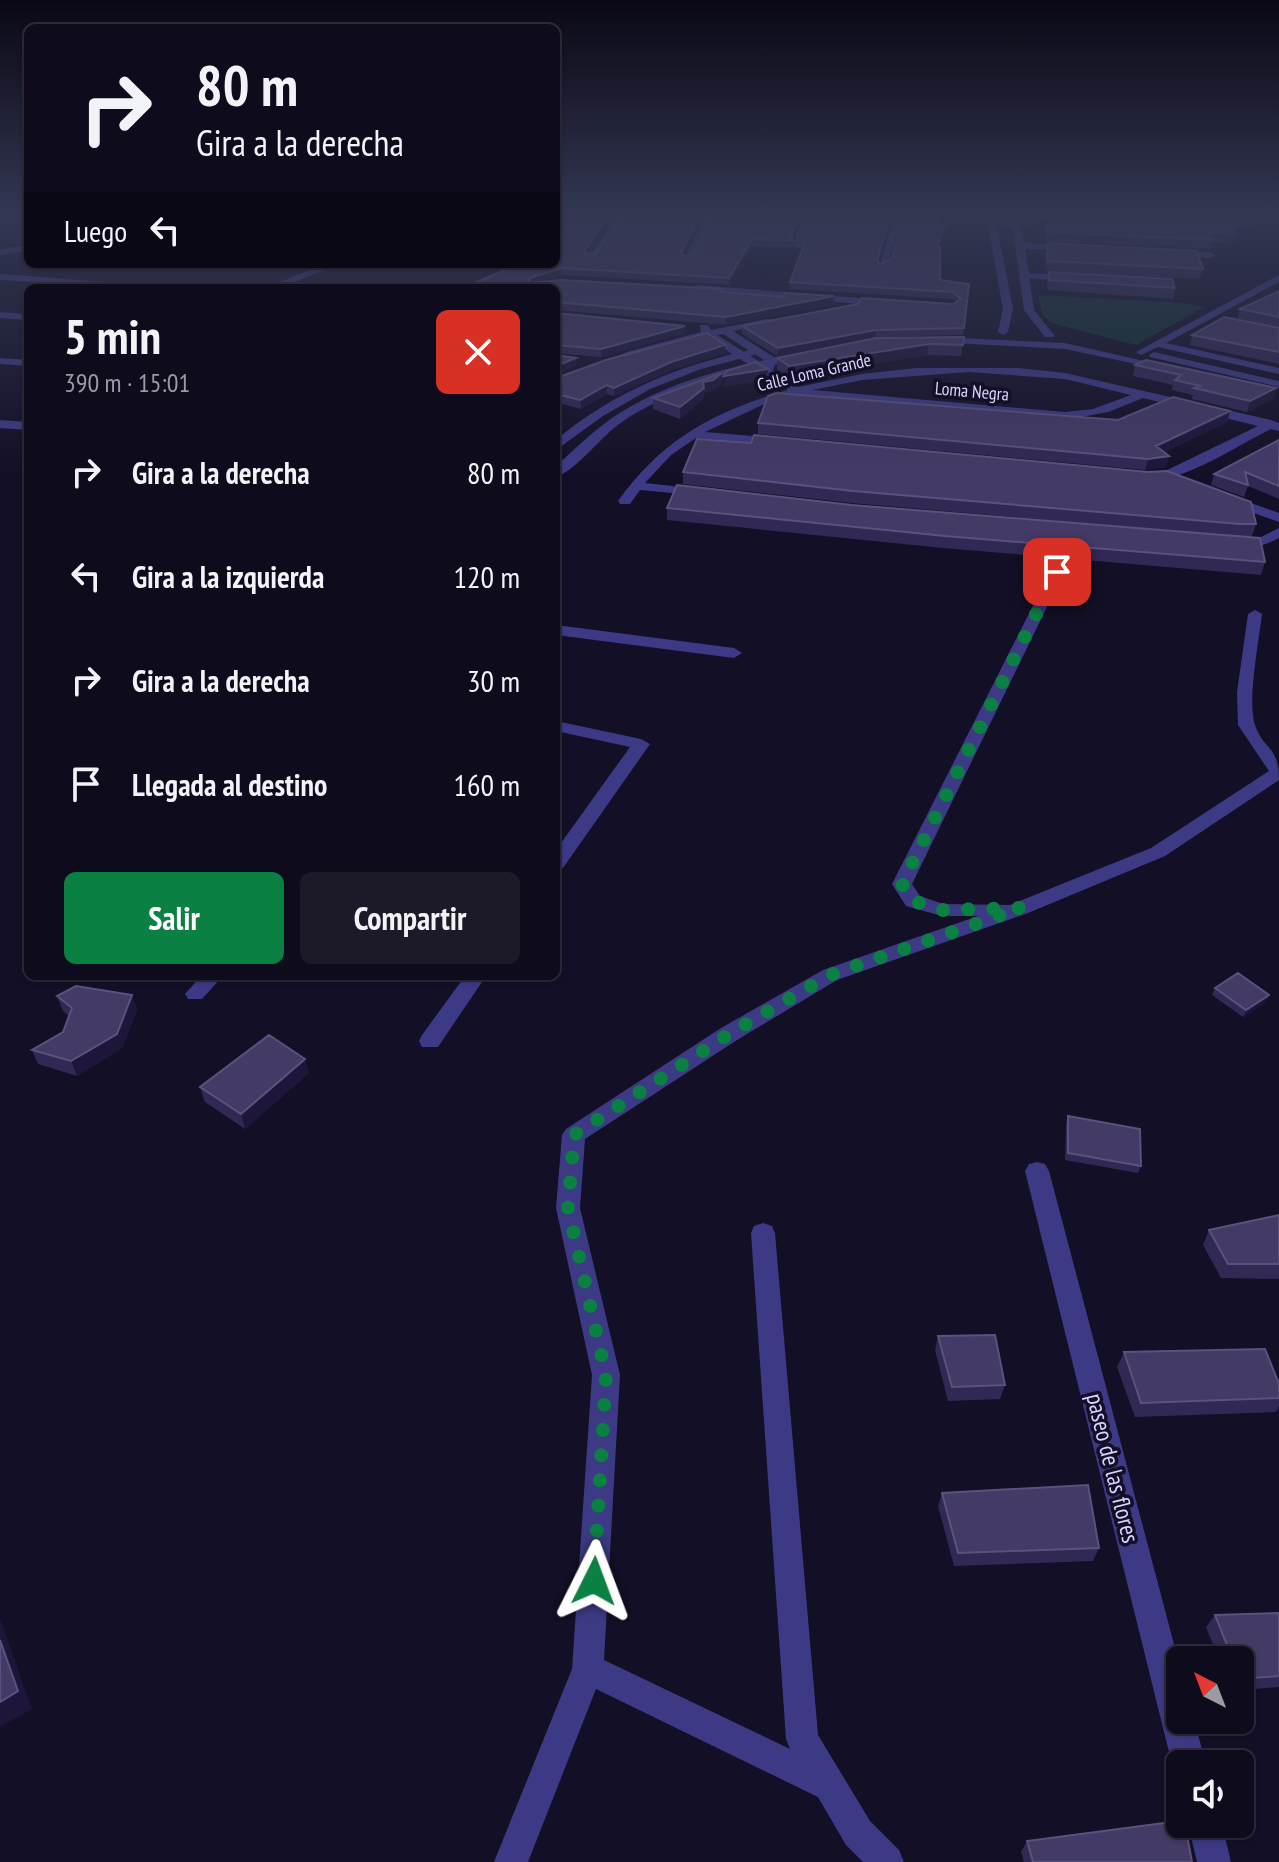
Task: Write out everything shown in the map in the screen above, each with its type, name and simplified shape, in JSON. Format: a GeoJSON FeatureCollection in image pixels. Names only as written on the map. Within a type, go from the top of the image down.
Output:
{"type":"FeatureCollection","features":[{"type":"Feature","properties":{"kind":"street"},"geometry":{"type":"LineString","coordinates":[[860,301],[897,303]]}},
{"type":"Feature","properties":{"kind":"street"},"geometry":{"type":"LineString","coordinates":[[1003,332],[1008,309],[1006,301]]}},
{"type":"Feature","properties":{"kind":"street"},"geometry":{"type":"LineString","coordinates":[[1027,301],[1029,310],[1049,335]]}},
{"type":"Feature","properties":{"kind":"street"},"geometry":{"type":"LineString","coordinates":[[1141,352],[1236,301]]}},
{"type":"Feature","properties":{"kind":"street"},"geometry":{"type":"LineString","coordinates":[[830,311],[870,302]]}},
{"type":"Feature","properties":{"kind":"street"},"geometry":{"type":"LineString","coordinates":[[0,315],[24,317]]}},
{"type":"Feature","properties":{"kind":"street"},"geometry":{"type":"LineString","coordinates":[[1204,318],[1219,321]]}},
{"type":"Feature","properties":{"kind":"street"},"geometry":{"type":"LineString","coordinates":[[689,326],[723,330],[777,321]]}},
{"type":"Feature","properties":{"kind":"street"},"geometry":{"type":"LineString","coordinates":[[706,330],[754,366]]}},
{"type":"Feature","properties":{"kind":"street"},"geometry":{"type":"LineString","coordinates":[[560,380],[601,363],[706,330]]}},
{"type":"Feature","properties":{"kind":"street"},"geometry":{"type":"LineString","coordinates":[[723,330],[759,351],[798,392]]}},
{"type":"Feature","properties":{"kind":"street"},"geometry":{"type":"LineString","coordinates":[[1279,384],[1141,352],[1049,335],[1003,332],[929,335],[1065,346],[1279,394]]}},
{"type":"Feature","properties":{"kind":"street"},"geometry":{"type":"LineString","coordinates":[[560,443],[591,417],[630,395],[739,355],[806,344]]}},
{"type":"Feature","properties":{"kind":"street"},"geometry":{"type":"LineString","coordinates":[[1157,344],[1279,371]]}},
{"type":"Feature","properties":{"kind":"street"},"geometry":{"type":"LineString","coordinates":[[560,469],[632,410],[754,366],[771,365],[817,353]]}},
{"type":"Feature","properties":{"kind":"street"},"geometry":{"type":"LineString","coordinates":[[571,360],[601,363]]}},
{"type":"Feature","properties":{"kind":"street"},"geometry":{"type":"LineString","coordinates":[[0,361],[24,363]]}},
{"type":"Feature","properties":{"kind":"street","name":"Calle Loma Grande"},"geometry":{"type":"LineString","coordinates":[[625,501],[671,449],[692,434],[741,409],[798,392],[881,374],[929,368],[1034,371],[1275,426]]}},
{"type":"Feature","properties":{"kind":"street","name":"Loma Negra"},"geometry":{"type":"LineString","coordinates":[[798,392],[1065,416],[1086,416],[1107,411],[1140,395]]}},
{"type":"Feature","properties":{"kind":"street"},"geometry":{"type":"LineString","coordinates":[[0,424],[24,426]]}},
{"type":"Feature","properties":{"kind":"street"},"geometry":{"type":"LineString","coordinates":[[1165,476],[1275,426]]}},
{"type":"Feature","properties":{"kind":"street"},"geometry":{"type":"LineString","coordinates":[[692,434],[785,443]]}},
{"type":"Feature","properties":{"kind":"street"},"geometry":{"type":"LineString","coordinates":[[1129,476],[1165,476],[1179,481]]}},
{"type":"Feature","properties":{"kind":"street"},"geometry":{"type":"LineString","coordinates":[[637,486],[713,494]]}},
{"type":"Feature","properties":{"kind":"street"},"geometry":{"type":"LineString","coordinates":[[1207,492],[1279,518]]}},
{"type":"Feature","properties":{"kind":"street"},"geometry":{"type":"LineString","coordinates":[[1221,541],[1260,543],[1279,532]]}},
{"type":"Feature","properties":{"kind":"street"},"geometry":{"type":"LineString","coordinates":[[1021,908],[942,910],[913,901],[902,884],[1057,572]]}},
{"type":"Feature","properties":{"kind":"street"},"geometry":{"type":"LineString","coordinates":[[511,1862],[588,1669],[606,1375],[568,1208],[574,1135],[729,1034],[830,975],[1021,908],[1158,852],[1279,772],[1246,725],[1245,692],[1255,614]]}},
{"type":"Feature","properties":{"kind":"street"},"geometry":{"type":"LineString","coordinates":[[560,631],[734,653]]}},
{"type":"Feature","properties":{"kind":"street"},"geometry":{"type":"LineString","coordinates":[[560,727],[641,744],[560,858]]}},
{"type":"Feature","properties":{"kind":"street"},"geometry":{"type":"LineString","coordinates":[[195,994],[209,980]]}},
{"type":"Feature","properties":{"kind":"street"},"geometry":{"type":"LineString","coordinates":[[430,1041],[473,980]]}},
{"type":"Feature","properties":{"kind":"street","name":"paseo de las flores"},"geometry":{"type":"LineString","coordinates":[[1037,1171],[1185,1750]]}},
{"type":"Feature","properties":{"kind":"street"},"geometry":{"type":"LineString","coordinates":[[763,1233],[802,1739],[858,1833],[887,1862]]}},
{"type":"Feature","properties":{"kind":"street"},"geometry":{"type":"LineString","coordinates":[[588,1669],[829,1785]]}},
{"type":"Feature","properties":{"kind":"street"},"geometry":{"type":"LineString","coordinates":[[1208,1838],[1214,1862]]}},
{"type":"Feature","properties":{"kind":"green space"},"geometry":{"type":"Polygon","coordinates":[[[1039,301],[1146,301],[1204,307],[1136,345],[1051,323],[1042,314],[1039,301]]]}},
{"type":"Feature","properties":{"kind":"building"},"geometry":{"type":"Polygon","coordinates":[[[560,301],[809,301],[726,317],[560,302],[560,301]]]}},
{"type":"Feature","properties":{"kind":"building"},"geometry":{"type":"Polygon","coordinates":[[[860,301],[953,304],[967,301],[964,328],[876,330],[778,348],[742,326],[858,304],[860,301]]]}},
{"type":"Feature","properties":{"kind":"building"},"geometry":{"type":"Polygon","coordinates":[[[1258,301],[1279,301],[1279,317],[1240,309],[1258,301]]]}},
{"type":"Feature","properties":{"kind":"building"},"geometry":{"type":"Polygon","coordinates":[[[560,313],[685,326],[601,349],[560,345],[560,313]]]}},
{"type":"Feature","properties":{"kind":"building"},"geometry":{"type":"Polygon","coordinates":[[[1224,317],[1279,328],[1279,352],[1192,335],[1224,317]]]}},
{"type":"Feature","properties":{"kind":"building"},"geometry":{"type":"Polygon","coordinates":[[[707,333],[725,345],[671,362],[614,388],[607,385],[580,400],[560,395],[560,377],[606,360],[707,333]]]}},
{"type":"Feature","properties":{"kind":"building"},"geometry":{"type":"Polygon","coordinates":[[[964,337],[963,345],[929,344],[789,366],[777,358],[876,338],[964,337]]]}},
{"type":"Feature","properties":{"kind":"building"},"geometry":{"type":"Polygon","coordinates":[[[560,356],[576,358],[560,364],[560,356]]]}},
{"type":"Feature","properties":{"kind":"building"},"geometry":{"type":"Polygon","coordinates":[[[1146,360],[1276,388],[1250,401],[1194,388],[1200,386],[1175,380],[1181,375],[1135,365],[1146,360]]]}},
{"type":"Feature","properties":{"kind":"building"},"geometry":{"type":"Polygon","coordinates":[[[756,362],[768,369],[724,376],[726,371],[756,362]]]}},
{"type":"Feature","properties":{"kind":"building"},"geometry":{"type":"Polygon","coordinates":[[[722,373],[713,380],[703,382],[704,388],[680,407],[653,398],[722,373]]]}},
{"type":"Feature","properties":{"kind":"building"},"geometry":{"type":"Polygon","coordinates":[[[776,393],[1118,420],[1173,397],[1230,411],[1156,446],[1169,456],[1148,459],[758,423],[768,396],[776,393]]]}},
{"type":"Feature","properties":{"kind":"building"},"geometry":{"type":"Polygon","coordinates":[[[754,435],[1148,472],[1167,471],[1251,502],[1256,524],[853,491],[683,472],[697,439],[751,443],[754,435]]]}},
{"type":"Feature","properties":{"kind":"building"},"geometry":{"type":"Polygon","coordinates":[[[1279,440],[1279,486],[1245,472],[1248,485],[1214,474],[1279,440]]]}},
{"type":"Feature","properties":{"kind":"building"},"geometry":{"type":"Polygon","coordinates":[[[677,485],[852,505],[1260,538],[1265,562],[945,536],[667,508],[677,485]]]}},
{"type":"Feature","properties":{"kind":"building"},"geometry":{"type":"Polygon","coordinates":[[[1238,973],[1269,995],[1246,1010],[1215,988],[1238,973]]]}},
{"type":"Feature","properties":{"kind":"building"},"geometry":{"type":"Polygon","coordinates":[[[76,986],[132,995],[117,1034],[71,1061],[32,1050],[63,1032],[72,1008],[57,996],[76,986]]]}},
{"type":"Feature","properties":{"kind":"building"},"geometry":{"type":"Polygon","coordinates":[[[269,1035],[305,1059],[241,1114],[200,1087],[269,1035]]]}},
{"type":"Feature","properties":{"kind":"building"},"geometry":{"type":"Polygon","coordinates":[[[1068,1116],[1140,1129],[1141,1166],[1068,1153],[1068,1116]]]}},
{"type":"Feature","properties":{"kind":"building"},"geometry":{"type":"Polygon","coordinates":[[[1279,1215],[1279,1264],[1228,1264],[1209,1230],[1279,1215]]]}},
{"type":"Feature","properties":{"kind":"building"},"geometry":{"type":"Polygon","coordinates":[[[995,1335],[1005,1385],[952,1387],[938,1336],[995,1335]]]}},
{"type":"Feature","properties":{"kind":"building"},"geometry":{"type":"Polygon","coordinates":[[[1265,1349],[1279,1384],[1279,1398],[1141,1403],[1124,1352],[1265,1349]]]}},
{"type":"Feature","properties":{"kind":"building"},"geometry":{"type":"Polygon","coordinates":[[[1088,1485],[1099,1548],[958,1553],[942,1493],[1088,1485]]]}},
{"type":"Feature","properties":{"kind":"building"},"geometry":{"type":"Polygon","coordinates":[[[1279,1613],[1279,1676],[1254,1678],[1254,1646],[1227,1646],[1215,1615],[1279,1613]]]}},
{"type":"Feature","properties":{"kind":"building"},"geometry":{"type":"Polygon","coordinates":[[[0,1640],[18,1691],[0,1702],[0,1640]]]}},
{"type":"Feature","properties":{"kind":"building"},"geometry":{"type":"Polygon","coordinates":[[[1166,1823],[1166,1838],[1188,1838],[1192,1862],[1033,1862],[1027,1841],[1166,1823]]]}},
{"type":"Feature","properties":{"kind":"route"},"geometry":{"type":"LineString","coordinates":[[594,1581],[606,1375],[568,1208],[574,1135],[729,1034],[830,975],[1021,908],[942,910],[913,901],[902,884],[1057,572]]}}]}
